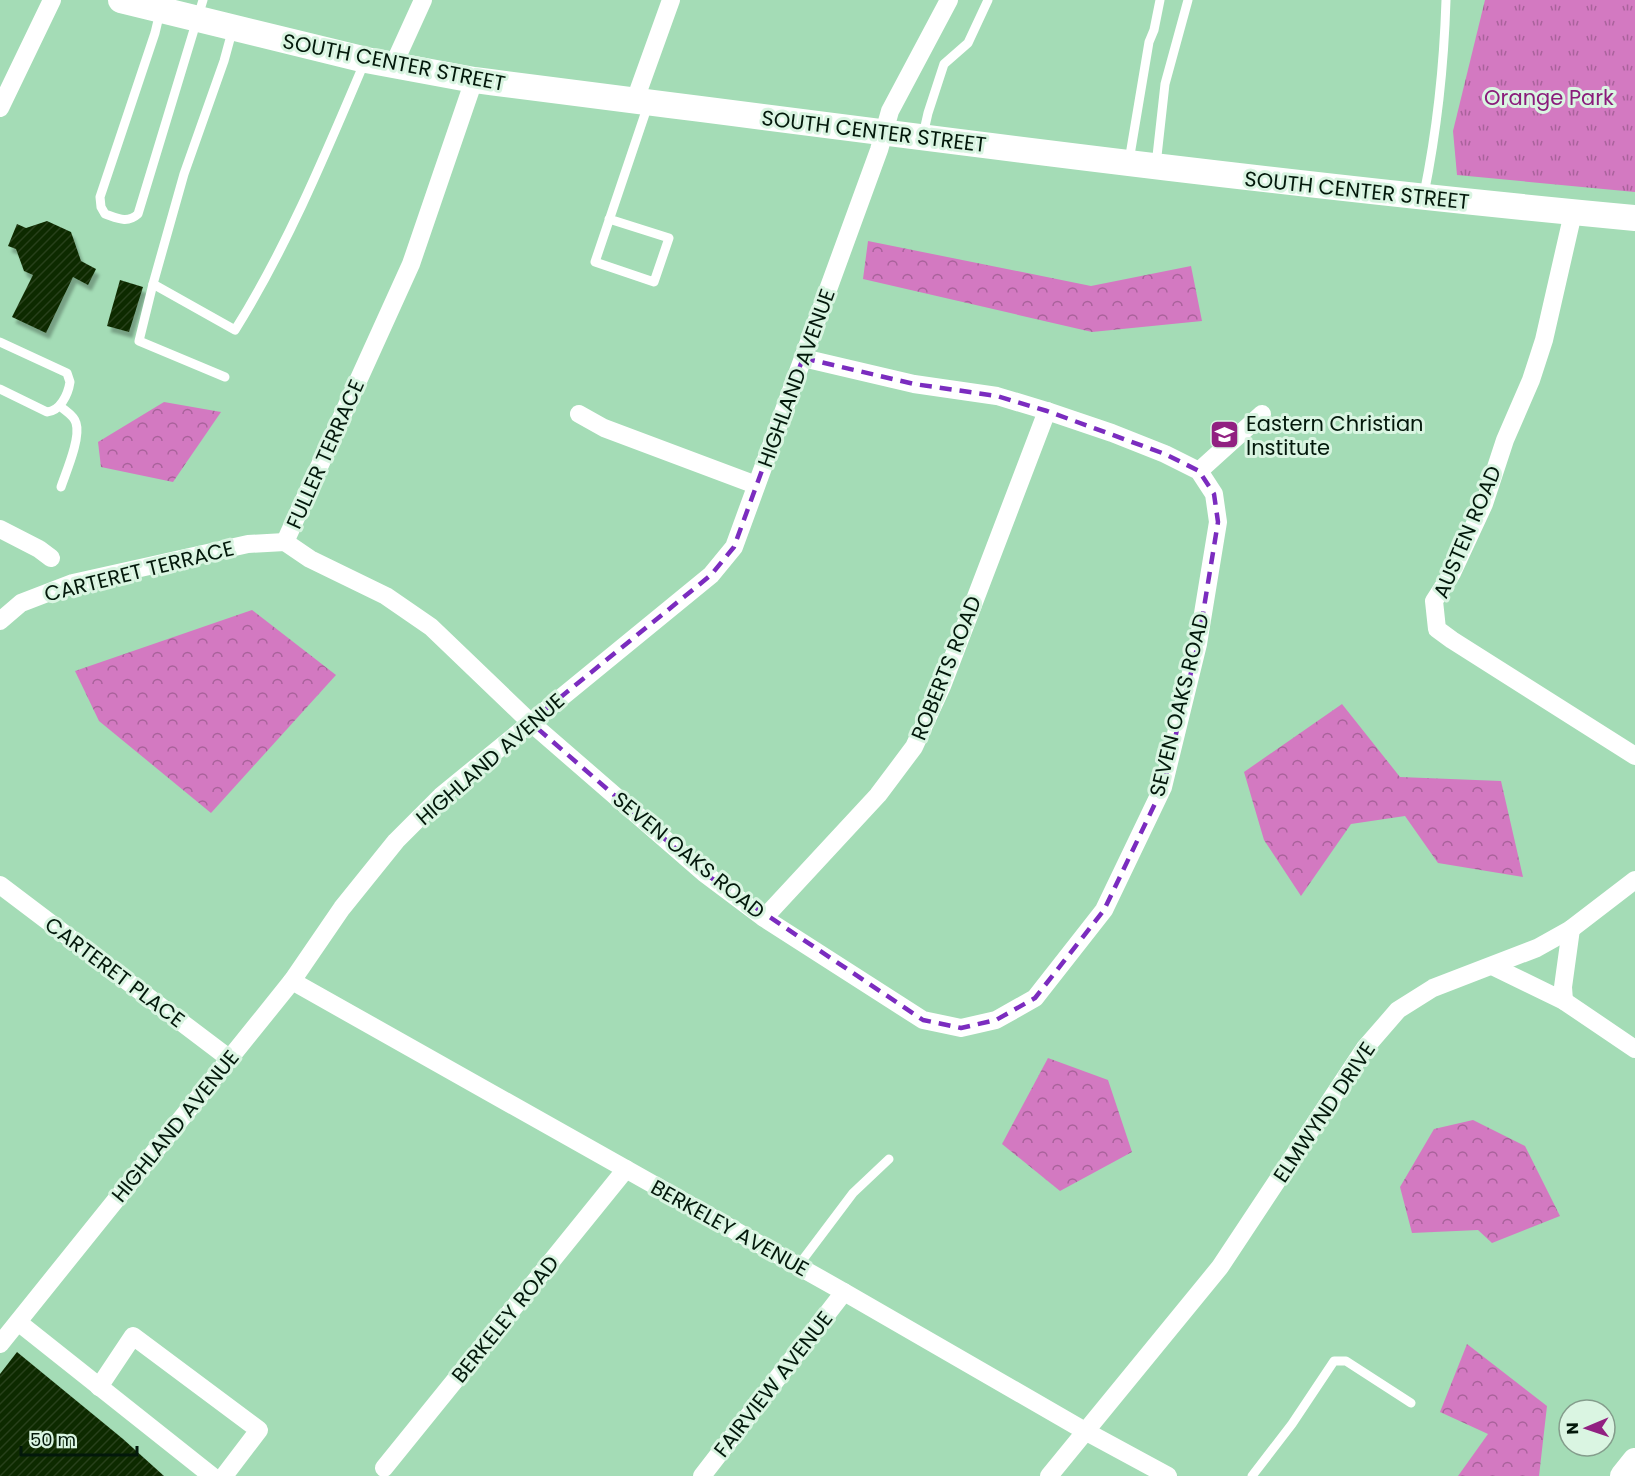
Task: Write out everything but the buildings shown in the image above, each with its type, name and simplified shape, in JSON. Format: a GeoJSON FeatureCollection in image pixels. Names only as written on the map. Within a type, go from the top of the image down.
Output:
{"type":"FeatureCollection","features":[{"type":"Feature","properties":{"kind":"main road","name":"SOUTH CENTER STREET"},"geometry":{"type":"LineString","coordinates":[[121,0],[161,10],[201,10],[233,28],[393,66],[474,80],[1129,164],[1424,198],[1635,218]]}},
{"type":"Feature","properties":{"kind":"main road"},"geometry":{"type":"LineString","coordinates":[[1623,1476],[1635,1461]]}},
{"type":"Feature","properties":{"kind":"street"},"geometry":{"type":"LineString","coordinates":[[3,97],[52,0]]}},
{"type":"Feature","properties":{"kind":"street"},"geometry":{"type":"LineString","coordinates":[[393,66],[423,0]]}},
{"type":"Feature","properties":{"kind":"street"},"geometry":{"type":"LineString","coordinates":[[642,101],[671,0]]}},
{"type":"Feature","properties":{"kind":"street","name":"HIGHLAND AVENUE"},"geometry":{"type":"LineString","coordinates":[[0,1344],[292,981],[342,908],[396,842],[441,796],[711,575],[734,547],[890,111],[949,0]]}},
{"type":"Feature","properties":{"kind":"street","name":"FULLER TERRACE"},"geometry":{"type":"LineString","coordinates":[[474,80],[411,264],[285,542],[310,559],[386,596],[431,627],[530,722]]}},
{"type":"Feature","properties":{"kind":"street","name":"AUSTEN ROAD"},"geometry":{"type":"LineString","coordinates":[[1573,213],[1544,340],[1531,380],[1505,440],[1484,504],[1452,573],[1434,601],[1437,629],[1635,756]]}},
{"type":"Feature","properties":{"kind":"street"},"geometry":{"type":"LineString","coordinates":[[803,358],[914,384],[997,396],[1112,433],[1165,454],[1199,471],[1262,414]]}},
{"type":"Feature","properties":{"kind":"street","name":"ROBERTS ROAD"},"geometry":{"type":"LineString","coordinates":[[764,918],[878,795],[914,747],[942,686],[1047,411]]}},
{"type":"Feature","properties":{"kind":"street"},"geometry":{"type":"LineString","coordinates":[[579,414],[604,428],[756,485]]}},
{"type":"Feature","properties":{"kind":"street","name":"SEVEN OAKS ROAD"},"geometry":{"type":"LineString","coordinates":[[530,722],[704,873],[764,918],[923,1020],[961,1028],[996,1020],[1035,998],[1104,910],[1163,787],[1198,644],[1218,522],[1214,494],[1199,471]]}},
{"type":"Feature","properties":{"kind":"street"},"geometry":{"type":"LineString","coordinates":[[0,529],[51,558]]}},
{"type":"Feature","properties":{"kind":"street","name":"CARTERET TERRACE"},"geometry":{"type":"LineString","coordinates":[[0,621],[21,603],[73,583],[248,544],[266,541],[285,542]]}},
{"type":"Feature","properties":{"kind":"street","name":"ELMWYND DRIVE"},"geometry":{"type":"LineString","coordinates":[[1049,1476],[1220,1267],[1365,1048],[1398,1010],[1433,988],[1537,948],[1571,929],[1635,880]]}},
{"type":"Feature","properties":{"kind":"street","name":"CARTERET PLACE"},"geometry":{"type":"LineString","coordinates":[[0,885],[230,1059]]}},
{"type":"Feature","properties":{"kind":"street"},"geometry":{"type":"LineString","coordinates":[[1564,1001],[1563,987],[1571,929]]}},
{"type":"Feature","properties":{"kind":"street"},"geometry":{"type":"LineString","coordinates":[[1492,966],[1564,1001],[1635,1049]]}},
{"type":"Feature","properties":{"kind":"street","name":"BERKELEY AVENUE"},"geometry":{"type":"LineString","coordinates":[[292,981],[1168,1476]]}},
{"type":"Feature","properties":{"kind":"street","name":"BERKELEY ROAD"},"geometry":{"type":"LineString","coordinates":[[384,1468],[626,1169]]}},
{"type":"Feature","properties":{"kind":"street","name":"FAIRVIEW AVENUE"},"geometry":{"type":"LineString","coordinates":[[702,1476],[844,1292]]}},
{"type":"Feature","properties":{"kind":"street"},"geometry":{"type":"LineString","coordinates":[[18,1322],[212,1476]]}},
{"type":"Feature","properties":{"kind":"street"},"geometry":{"type":"LineString","coordinates":[[99,1387],[133,1336],[258,1430],[224,1476]]}},
{"type":"Feature","properties":{"kind":"lane"},"geometry":{"type":"LineString","coordinates":[[922,137],[944,64],[968,43],[988,0]]}},
{"type":"Feature","properties":{"kind":"lane"},"geometry":{"type":"LineString","coordinates":[[1129,164],[1149,42],[1160,0]]}},
{"type":"Feature","properties":{"kind":"lane"},"geometry":{"type":"LineString","coordinates":[[1156,167],[1165,84],[1188,0]]}},
{"type":"Feature","properties":{"kind":"lane"},"geometry":{"type":"LineString","coordinates":[[1424,198],[1433,150],[1446,31],[1446,0]]}},
{"type":"Feature","properties":{"kind":"lane"},"geometry":{"type":"LineString","coordinates":[[161,10],[100,197],[101,207],[105,214],[126,220],[132,220],[138,214],[201,10]]}},
{"type":"Feature","properties":{"kind":"lane"},"geometry":{"type":"LineString","coordinates":[[225,378],[139,341],[184,174],[224,61],[233,28]]}},
{"type":"Feature","properties":{"kind":"lane"},"geometry":{"type":"LineString","coordinates":[[153,284],[235,330],[263,284],[316,176],[366,60]]}},
{"type":"Feature","properties":{"kind":"lane"},"geometry":{"type":"LineString","coordinates":[[609,219],[669,238],[654,282],[595,262],[642,101]]}},
{"type":"Feature","properties":{"kind":"lane"},"geometry":{"type":"LineString","coordinates":[[0,342],[70,375],[70,386],[60,406],[54,411],[46,412],[0,389]]}},
{"type":"Feature","properties":{"kind":"lane"},"geometry":{"type":"LineString","coordinates":[[60,406],[73,416],[77,431],[73,454],[61,487]]}},
{"type":"Feature","properties":{"kind":"lane"},"geometry":{"type":"LineString","coordinates":[[798,1266],[853,1193],[888,1158]]}},
{"type":"Feature","properties":{"kind":"lane"},"geometry":{"type":"LineString","coordinates":[[1252,1476],[1292,1424],[1334,1361],[1346,1361],[1411,1403]]}},
{"type":"Feature","properties":{"kind":"highlighted area"},"geometry":{"type":"Polygon","coordinates":[[[803,358],[914,384],[997,396],[1047,411],[1165,454],[1199,471],[1214,494],[1218,522],[1198,644],[1163,787],[1104,910],[1035,998],[996,1020],[961,1028],[923,1020],[704,873],[530,722],[711,575],[734,547],[803,358]]]}},
{"type":"Feature","properties":{"kind":"green space","name":"Orange Park"},"geometry":{"type":"Polygon","coordinates":[[[1485,0],[1635,0],[1635,192],[1457,175],[1453,131],[1485,0]]]}},
{"type":"Feature","properties":{"kind":"green space"},"geometry":{"type":"Polygon","coordinates":[[[868,241],[1091,286],[1191,266],[1202,321],[1092,332],[863,279],[868,241]]]}},
{"type":"Feature","properties":{"kind":"green space"},"geometry":{"type":"Polygon","coordinates":[[[164,402],[221,412],[173,482],[101,467],[98,442],[164,402]]]}},
{"type":"Feature","properties":{"kind":"green space"},"geometry":{"type":"Polygon","coordinates":[[[252,610],[336,675],[211,813],[99,721],[75,671],[252,610]]]}},
{"type":"Feature","properties":{"kind":"green space"},"geometry":{"type":"Polygon","coordinates":[[[1342,704],[1400,777],[1501,781],[1523,877],[1438,863],[1405,816],[1351,824],[1301,896],[1264,840],[1244,772],[1342,704]]]}},
{"type":"Feature","properties":{"kind":"green space"},"geometry":{"type":"Polygon","coordinates":[[[1048,1058],[1108,1080],[1132,1152],[1060,1191],[1002,1144],[1048,1058]]]}},
{"type":"Feature","properties":{"kind":"green space"},"geometry":{"type":"Polygon","coordinates":[[[1473,1120],[1525,1146],[1560,1216],[1492,1243],[1478,1230],[1412,1233],[1400,1187],[1434,1129],[1473,1120]]]}},
{"type":"Feature","properties":{"kind":"green space"},"geometry":{"type":"Polygon","coordinates":[[[1467,1344],[1547,1406],[1539,1476],[1458,1476],[1488,1434],[1440,1412],[1467,1344]]]}},
{"type":"Feature","properties":{"kind":"place","name":"Eastern Christian Institute"},"geometry":{"type":"Point","coordinates":[1225,435]}}]}
